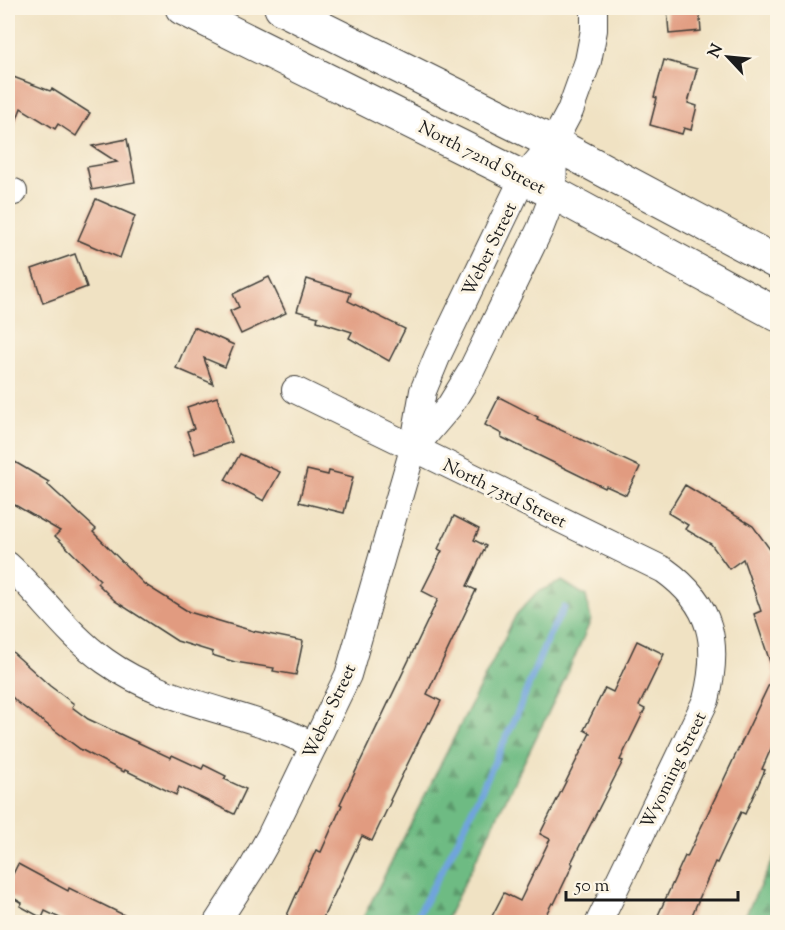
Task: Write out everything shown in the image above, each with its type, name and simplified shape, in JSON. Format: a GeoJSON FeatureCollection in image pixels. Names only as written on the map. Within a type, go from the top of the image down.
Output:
{"type":"FeatureCollection","features":[{"type":"Feature","properties":{"kind":"main road","name":"North 72nd Street"},"geometry":{"type":"LineString","coordinates":[[182,8],[554,193],[777,315]]}},
{"type":"Feature","properties":{"kind":"main road"},"geometry":{"type":"LineString","coordinates":[[281,8],[554,143],[777,263]]}},
{"type":"Feature","properties":{"kind":"street"},"geometry":{"type":"LineString","coordinates":[[554,143],[585,74],[594,30],[594,8]]}},
{"type":"Feature","properties":{"kind":"street","name":"Weber Street"},"geometry":{"type":"LineString","coordinates":[[217,922],[252,868],[348,675],[357,651],[413,449],[423,391],[437,357],[524,178],[554,143]]}},
{"type":"Feature","properties":{"kind":"street","name":"Weber Street"},"geometry":{"type":"LineString","coordinates":[[413,449],[449,407],[471,370],[540,229],[554,193],[554,143]]}},
{"type":"Feature","properties":{"kind":"street","name":"North 73rd Street"},"geometry":{"type":"LineString","coordinates":[[294,390],[664,570],[682,583],[703,611]]}},
{"type":"Feature","properties":{"kind":"street"},"geometry":{"type":"LineString","coordinates":[[8,565],[68,630],[106,662],[128,675],[197,705],[274,728],[314,745]]}},
{"type":"Feature","properties":{"kind":"street","name":"Wyoming Street"},"geometry":{"type":"LineString","coordinates":[[600,922],[706,700],[713,661],[709,627],[703,611]]}},
{"type":"Feature","properties":{"kind":"green space"},"geometry":{"type":"Polygon","coordinates":[[[562,581],[586,596],[591,620],[564,681],[445,922],[361,922],[516,615],[537,592],[562,581]]]}},
{"type":"Feature","properties":{"kind":"green space"},"geometry":{"type":"Polygon","coordinates":[[[777,852],[777,922],[742,922],[777,852]]]}},
{"type":"Feature","properties":{"kind":"building"},"geometry":{"type":"Polygon","coordinates":[[[667,8],[699,8],[701,31],[669,34],[667,8]]]}},
{"type":"Feature","properties":{"kind":"building"},"geometry":{"type":"Polygon","coordinates":[[[664,60],[697,69],[688,103],[697,106],[691,130],[684,128],[682,134],[650,125],[657,98],[654,97],[664,60]]]}},
{"type":"Feature","properties":{"kind":"building"},"geometry":{"type":"Polygon","coordinates":[[[8,75],[50,91],[52,89],[90,113],[76,136],[58,124],[55,129],[21,108],[10,138],[8,138],[8,75]]]}},
{"type":"Feature","properties":{"kind":"building"},"geometry":{"type":"Polygon","coordinates":[[[127,139],[135,182],[92,190],[87,167],[117,162],[92,146],[127,139]]]}},
{"type":"Feature","properties":{"kind":"building"},"geometry":{"type":"Polygon","coordinates":[[[96,199],[135,216],[120,258],[78,240],[96,199]]]}},
{"type":"Feature","properties":{"kind":"building"},"geometry":{"type":"Polygon","coordinates":[[[75,254],[87,287],[43,303],[32,269],[75,254]]]}},
{"type":"Feature","properties":{"kind":"building"},"geometry":{"type":"Polygon","coordinates":[[[269,277],[286,313],[241,334],[230,311],[239,307],[233,294],[269,277]]]}},
{"type":"Feature","properties":{"kind":"building"},"geometry":{"type":"Polygon","coordinates":[[[307,279],[351,293],[348,301],[405,329],[389,361],[349,338],[352,332],[317,321],[318,317],[297,311],[307,279]]]}},
{"type":"Feature","properties":{"kind":"building"},"geometry":{"type":"Polygon","coordinates":[[[194,327],[234,345],[225,367],[204,358],[213,384],[176,368],[194,327]]]}},
{"type":"Feature","properties":{"kind":"building"},"geometry":{"type":"Polygon","coordinates":[[[217,397],[232,442],[195,454],[187,431],[194,429],[187,407],[217,397]]]}},
{"type":"Feature","properties":{"kind":"building"},"geometry":{"type":"Polygon","coordinates":[[[499,397],[538,417],[537,419],[640,467],[626,495],[606,486],[605,488],[501,437],[502,434],[485,425],[499,397]]]}},
{"type":"Feature","properties":{"kind":"building"},"geometry":{"type":"Polygon","coordinates":[[[240,454],[280,472],[264,501],[225,480],[240,454]]]}},
{"type":"Feature","properties":{"kind":"building"},"geometry":{"type":"Polygon","coordinates":[[[8,458],[49,482],[47,484],[96,529],[93,532],[144,584],[189,612],[253,631],[303,641],[296,675],[273,671],[274,668],[235,662],[212,655],[213,652],[177,641],[115,601],[97,583],[100,580],[55,536],[60,531],[8,501],[8,458]]]}},
{"type":"Feature","properties":{"kind":"building"},"geometry":{"type":"Polygon","coordinates":[[[307,470],[328,475],[329,471],[353,477],[344,513],[299,502],[307,470]]]}},
{"type":"Feature","properties":{"kind":"building"},"geometry":{"type":"Polygon","coordinates":[[[685,485],[753,526],[777,559],[777,735],[762,769],[765,770],[745,814],[741,812],[717,863],[715,862],[689,922],[655,922],[774,674],[754,614],[761,611],[743,559],[729,569],[711,544],[685,529],[688,525],[668,513],[685,485]]]}},
{"type":"Feature","properties":{"kind":"building"},"geometry":{"type":"Polygon","coordinates":[[[454,516],[479,529],[474,540],[486,546],[467,586],[476,590],[427,694],[441,701],[430,723],[428,722],[372,841],[362,836],[321,922],[284,922],[316,850],[321,852],[342,805],[340,804],[438,599],[422,591],[442,551],[438,549],[454,516]]]}},
{"type":"Feature","properties":{"kind":"building"},"geometry":{"type":"Polygon","coordinates":[[[637,641],[664,654],[639,706],[645,709],[620,760],[623,761],[571,863],[573,864],[554,904],[552,903],[542,922],[489,922],[504,893],[520,901],[550,839],[540,834],[590,733],[584,730],[605,688],[613,692],[637,641]]]}},
{"type":"Feature","properties":{"kind":"building"},"geometry":{"type":"Polygon","coordinates":[[[8,648],[50,686],[74,704],[72,707],[88,719],[171,758],[172,755],[202,769],[204,765],[226,776],[224,779],[246,789],[234,814],[179,787],[176,795],[80,749],[8,693],[8,648]]]}},
{"type":"Feature","properties":{"kind":"building"},"geometry":{"type":"Polygon","coordinates":[[[18,864],[68,891],[69,888],[138,922],[68,922],[45,911],[42,918],[20,906],[22,903],[8,895],[8,884],[18,864]]]}},
{"type":"Feature","properties":{"kind":"waterway"},"geometry":{"type":"LineString","coordinates":[[414,922],[459,838],[517,714],[548,637],[564,608]]}}]}
